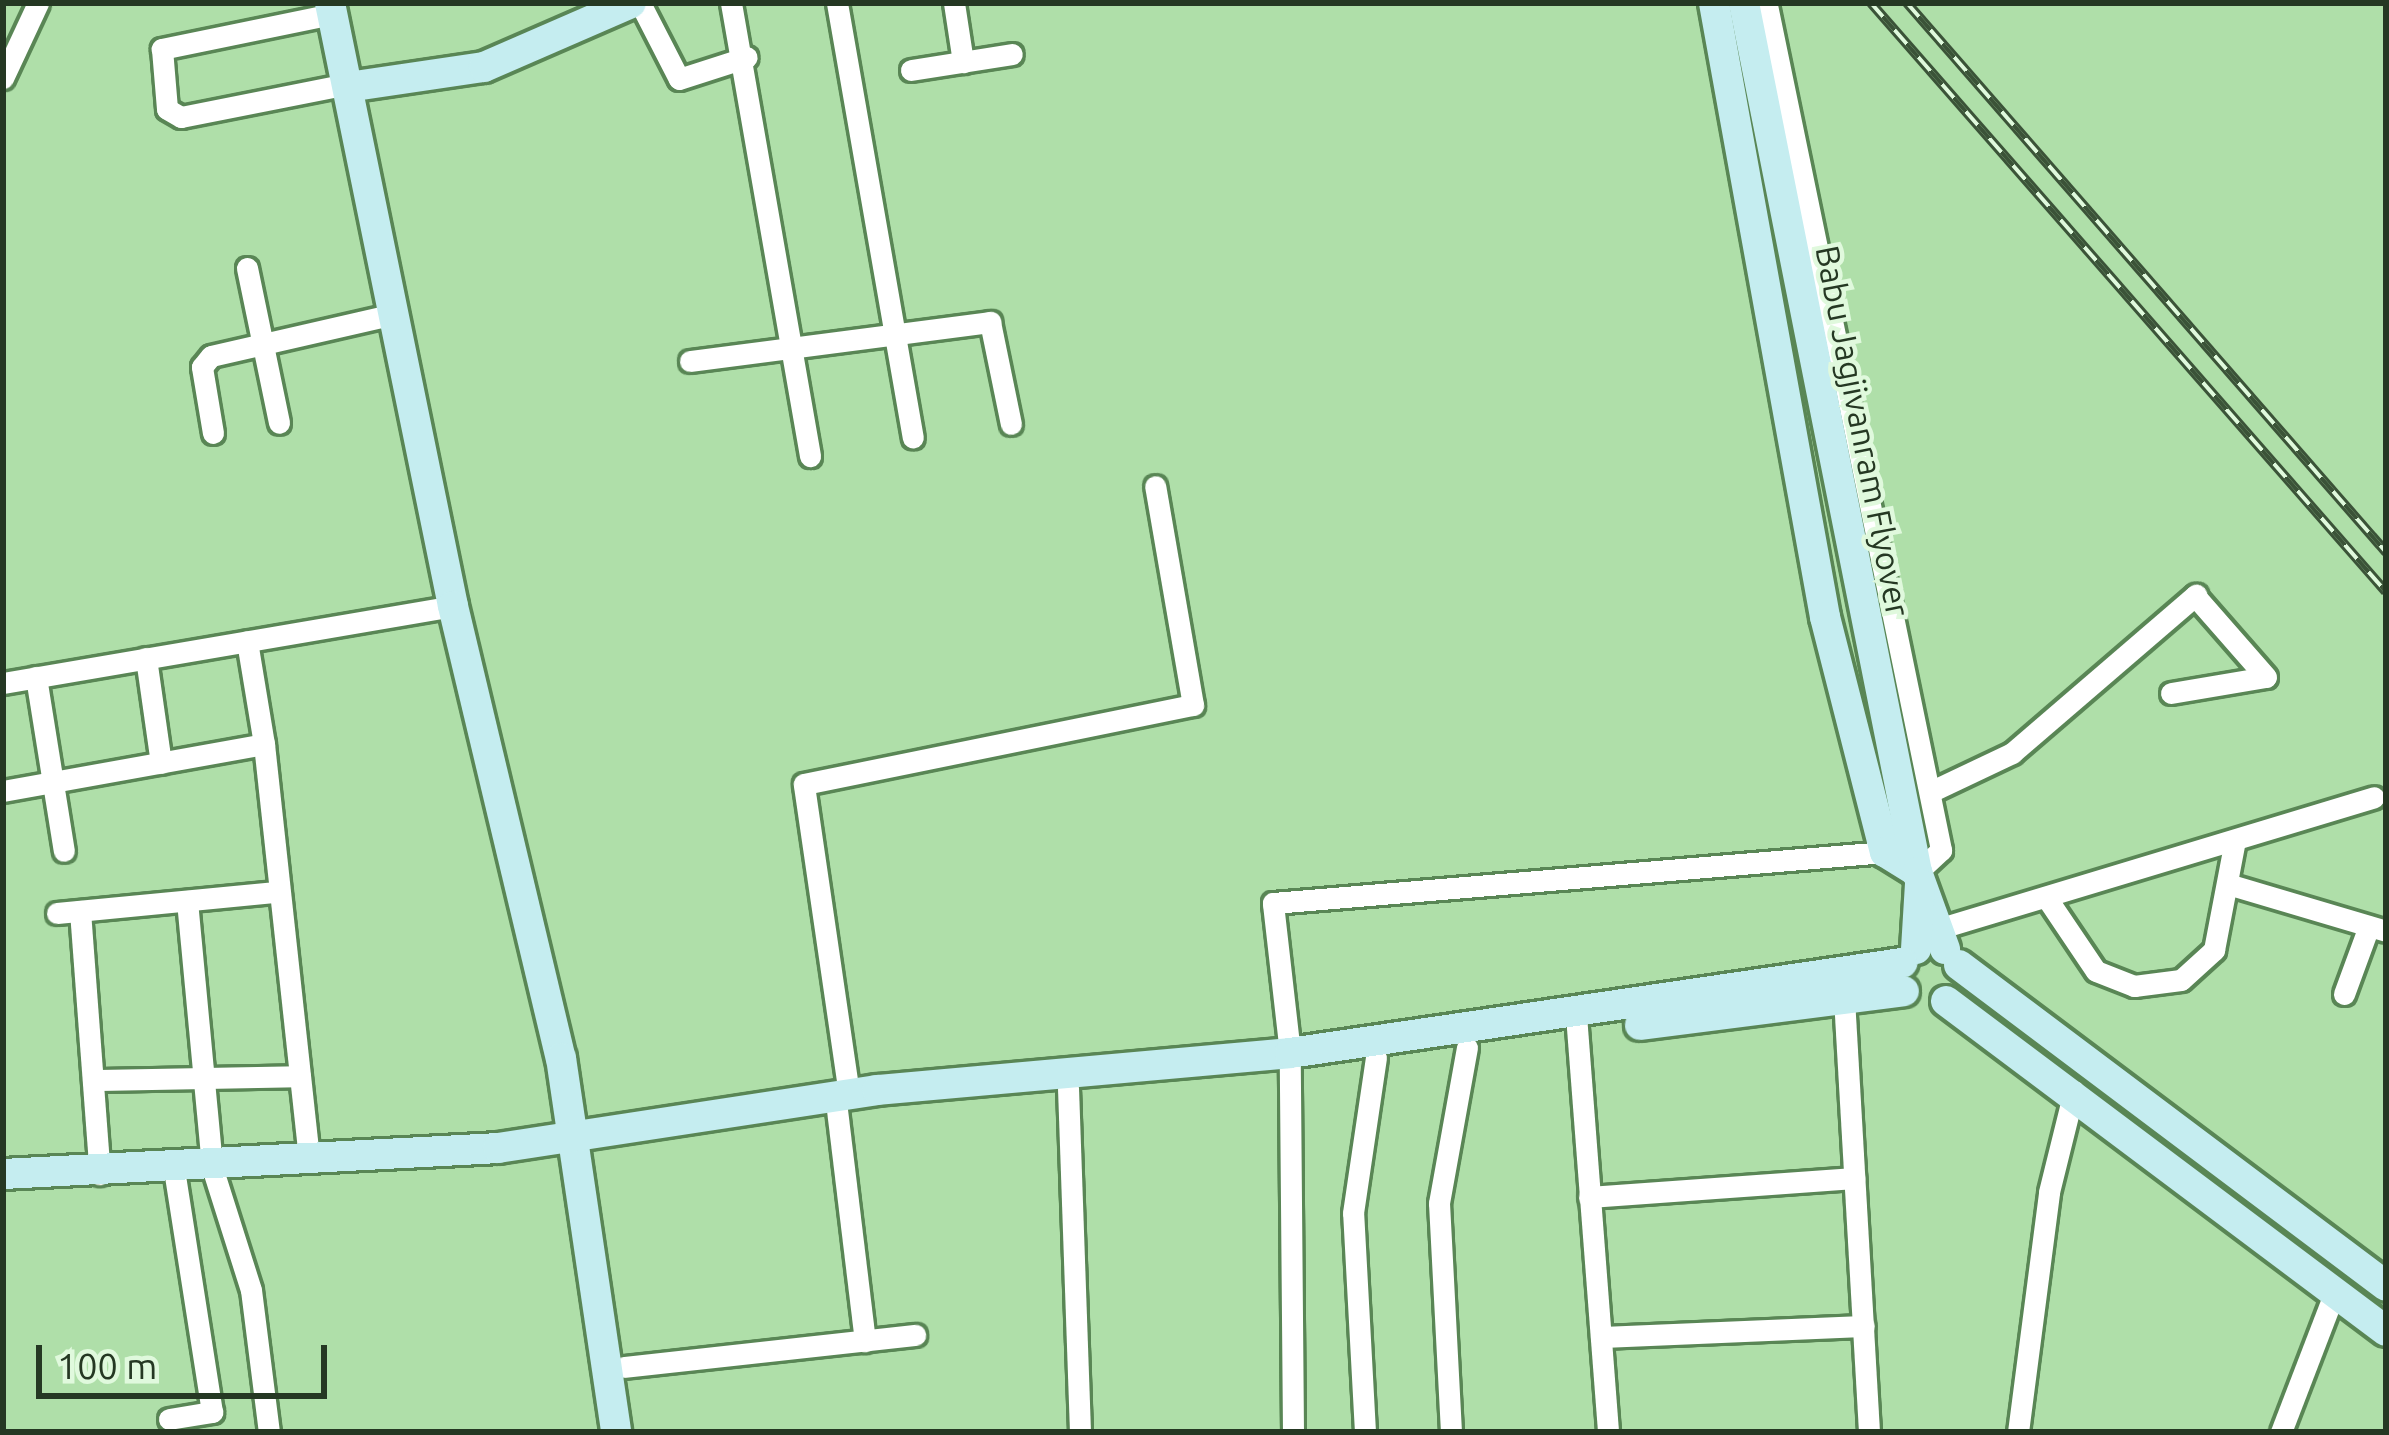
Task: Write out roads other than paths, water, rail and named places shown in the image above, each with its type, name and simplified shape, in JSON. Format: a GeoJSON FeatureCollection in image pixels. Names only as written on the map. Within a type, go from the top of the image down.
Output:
{"type":"FeatureCollection","features":[{"type":"Feature","properties":{"kind":"street"},"geometry":{"type":"LineString","coordinates":[[3,78],[38,3]]}},
{"type":"Feature","properties":{"kind":"street"},"geometry":{"type":"LineString","coordinates":[[635,1432],[579,1139],[454,606],[347,85],[331,8],[162,49],[167,109],[181,117],[347,85],[484,67],[635,3],[679,79],[747,57]]}},
{"type":"Feature","properties":{"kind":"street"},"geometry":{"type":"LineString","coordinates":[[731,3],[747,57],[810,456]]}},
{"type":"Feature","properties":{"kind":"street"},"geometry":{"type":"LineString","coordinates":[[837,3],[913,437]]}},
{"type":"Feature","properties":{"kind":"street"},"geometry":{"type":"LineString","coordinates":[[954,3],[963,62]]}},
{"type":"Feature","properties":{"kind":"street"},"geometry":{"type":"LineString","coordinates":[[1714,3],[1825,617],[1885,852],[1919,878],[1941,850],[1755,4]]}},
{"type":"Feature","properties":{"kind":"street","name":"Babu Jagjivanram Flyover"},"geometry":{"type":"LineString","coordinates":[[1755,4],[1919,878],[1928,957],[1946,1000]]}},
{"type":"Feature","properties":{"kind":"street"},"geometry":{"type":"LineString","coordinates":[[911,70],[1012,55]]}},
{"type":"Feature","properties":{"kind":"street"},"geometry":{"type":"LineString","coordinates":[[247,268],[279,423]]}},
{"type":"Feature","properties":{"kind":"street"},"geometry":{"type":"LineString","coordinates":[[213,434],[202,368],[262,344],[394,314]]}},
{"type":"Feature","properties":{"kind":"street"},"geometry":{"type":"LineString","coordinates":[[690,361],[894,329],[990,322],[1011,424]]}},
{"type":"Feature","properties":{"kind":"street"},"geometry":{"type":"LineString","coordinates":[[866,1341],[804,784],[1193,705],[1155,486]]}},
{"type":"Feature","properties":{"kind":"street"},"geometry":{"type":"LineString","coordinates":[[1930,792],[2012,753],[2196,596],[2266,677],[2171,693]]}},
{"type":"Feature","properties":{"kind":"street"},"geometry":{"type":"LineString","coordinates":[[3,682],[454,606]]}},
{"type":"Feature","properties":{"kind":"street"},"geometry":{"type":"LineString","coordinates":[[248,641],[264,744],[276,892],[309,1160]]}},
{"type":"Feature","properties":{"kind":"street"},"geometry":{"type":"LineString","coordinates":[[146,658],[161,763]]}},
{"type":"Feature","properties":{"kind":"street"},"geometry":{"type":"LineString","coordinates":[[36,677],[64,850]]}},
{"type":"Feature","properties":{"kind":"street"},"geometry":{"type":"LineString","coordinates":[[3,791],[264,744]]}},
{"type":"Feature","properties":{"kind":"street"},"geometry":{"type":"LineString","coordinates":[[843,1102],[1068,1088],[1577,1024],[1844,998],[2046,897],[2374,797]]}},
{"type":"Feature","properties":{"kind":"street"},"geometry":{"type":"LineString","coordinates":[[2046,897],[2071,947],[2134,986],[2180,980],[2214,950],[2231,885],[2235,840]]}},
{"type":"Feature","properties":{"kind":"street"},"geometry":{"type":"LineString","coordinates":[[1293,1432],[1290,1061],[1271,913],[1282,898],[1885,852]]}},
{"type":"Feature","properties":{"kind":"street"},"geometry":{"type":"LineString","coordinates":[[2231,885],[2378,928],[2344,994]]}},
{"type":"Feature","properties":{"kind":"street"},"geometry":{"type":"LineString","coordinates":[[56,913],[276,892]]}},
{"type":"Feature","properties":{"kind":"street"},"geometry":{"type":"LineString","coordinates":[[187,901],[212,1167],[251,1290],[269,1432]]}},
{"type":"Feature","properties":{"kind":"street"},"geometry":{"type":"LineString","coordinates":[[80,911],[100,1174]]}},
{"type":"Feature","properties":{"kind":"street"},"geometry":{"type":"LineString","coordinates":[[1928,957],[1919,1003],[1946,1000],[2074,1091],[2386,1331]]}},
{"type":"Feature","properties":{"kind":"street"},"geometry":{"type":"LineString","coordinates":[[3,1174],[100,1174],[498,1148],[843,1102],[1290,1061],[1376,1058],[1467,1047],[1928,957],[2263,1192],[2386,1286]]}},
{"type":"Feature","properties":{"kind":"street"},"geometry":{"type":"LineString","coordinates":[[1844,998],[1870,1432]]}},
{"type":"Feature","properties":{"kind":"street"},"geometry":{"type":"LineString","coordinates":[[1577,1024],[1608,1432]]}},
{"type":"Feature","properties":{"kind":"street"},"geometry":{"type":"LineString","coordinates":[[1451,1432],[1439,1203],[1467,1047]]}},
{"type":"Feature","properties":{"kind":"street"},"geometry":{"type":"LineString","coordinates":[[1365,1432],[1352,1214],[1376,1058]]}},
{"type":"Feature","properties":{"kind":"street"},"geometry":{"type":"LineString","coordinates":[[96,1080],[300,1076]]}},
{"type":"Feature","properties":{"kind":"street"},"geometry":{"type":"LineString","coordinates":[[1068,1088],[1080,1432]]}},
{"type":"Feature","properties":{"kind":"street"},"geometry":{"type":"LineString","coordinates":[[2018,1432],[2049,1192],[2074,1091]]}},
{"type":"Feature","properties":{"kind":"street"},"geometry":{"type":"LineString","coordinates":[[579,1139],[616,1432]]}},
{"type":"Feature","properties":{"kind":"street"},"geometry":{"type":"LineString","coordinates":[[169,1419],[212,1412],[174,1170]]}},
{"type":"Feature","properties":{"kind":"street"},"geometry":{"type":"LineString","coordinates":[[1589,1197],[1854,1178]]}},
{"type":"Feature","properties":{"kind":"street"},"geometry":{"type":"LineString","coordinates":[[2238,1217],[2263,1192]]}},
{"type":"Feature","properties":{"kind":"street"},"geometry":{"type":"LineString","coordinates":[[2281,1432],[2335,1291]]}},
{"type":"Feature","properties":{"kind":"street"},"geometry":{"type":"LineString","coordinates":[[1601,1337],[1864,1326]]}},
{"type":"Feature","properties":{"kind":"street"},"geometry":{"type":"LineString","coordinates":[[625,1367],[915,1335]]}},
{"type":"Feature","properties":{"kind":"railway"},"geometry":{"type":"LineString","coordinates":[[1871,3],[2386,592]]}},
{"type":"Feature","properties":{"kind":"railway"},"geometry":{"type":"LineString","coordinates":[[1907,3],[2386,552]]}}]}
